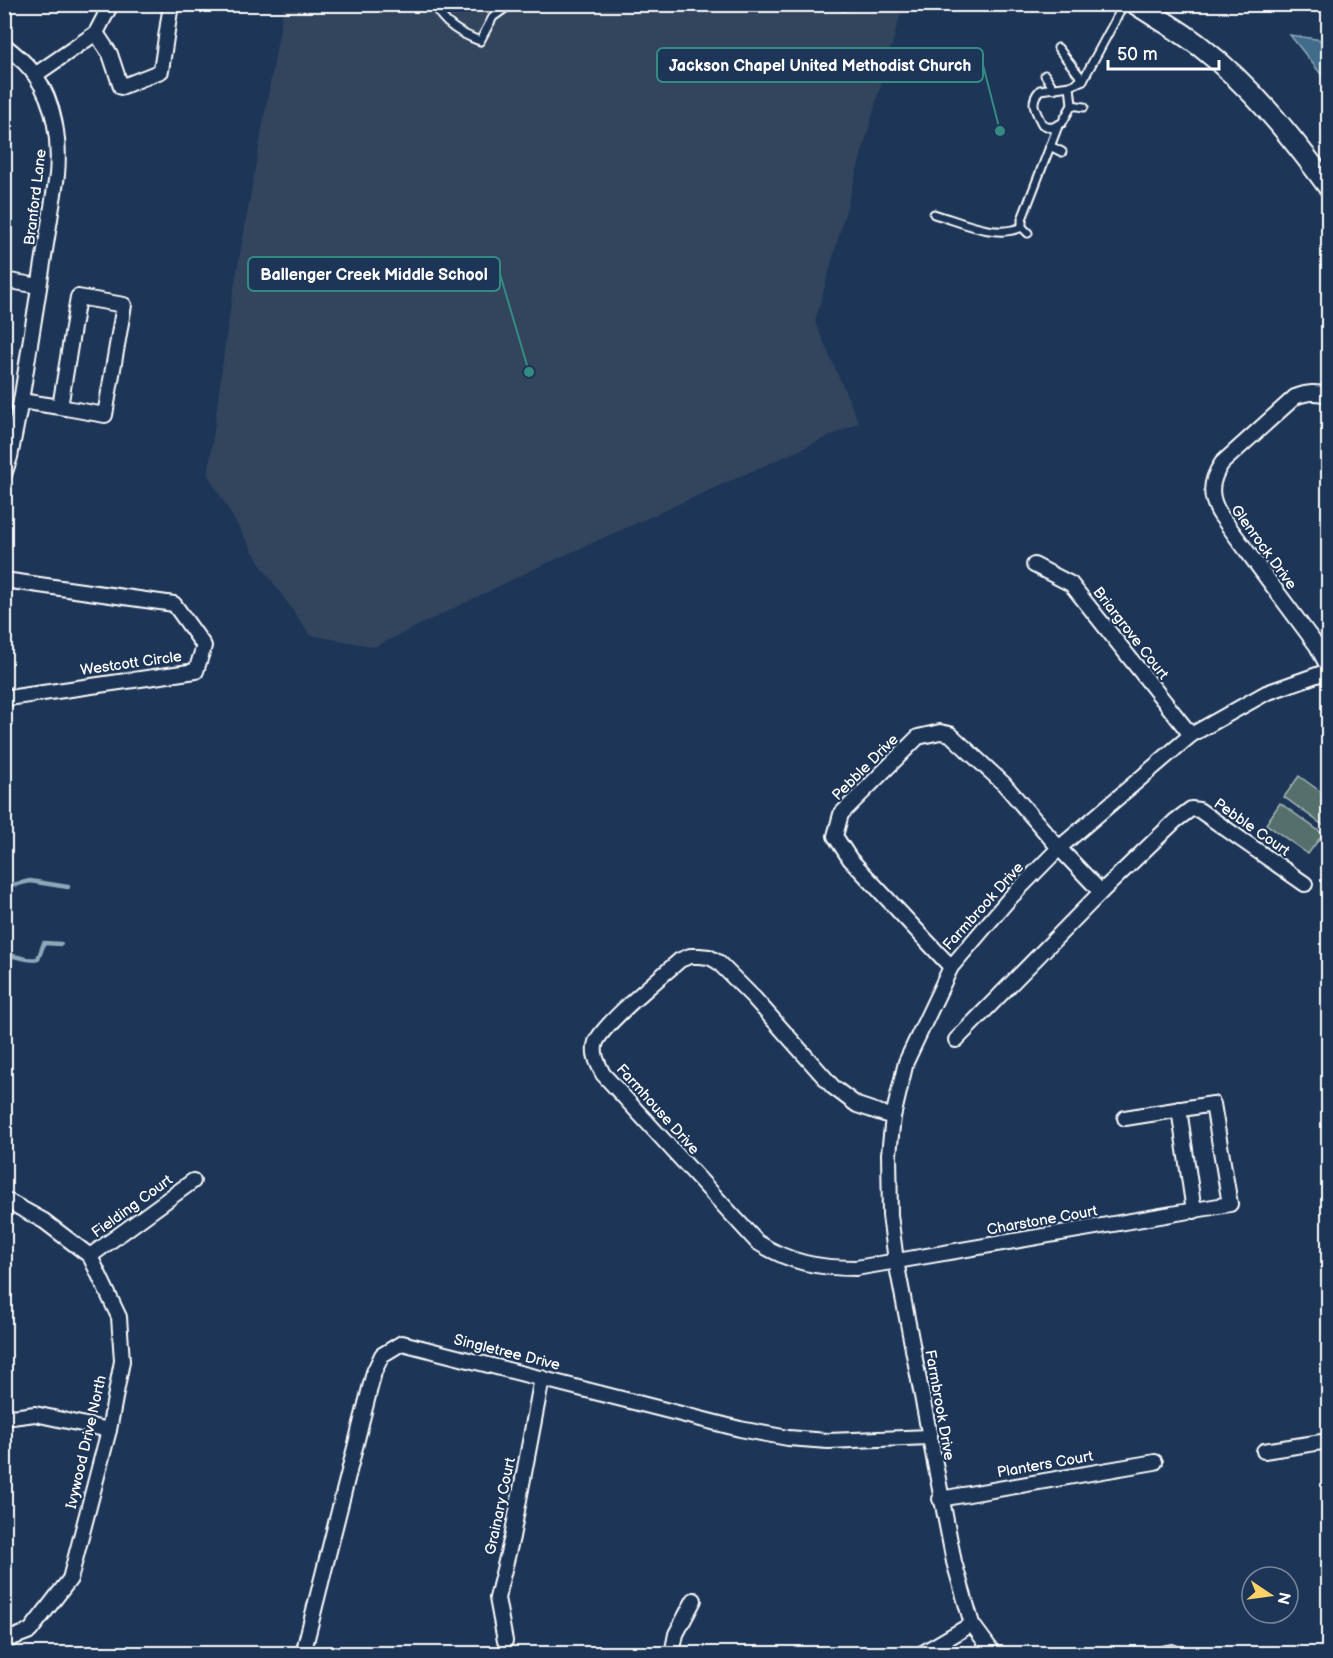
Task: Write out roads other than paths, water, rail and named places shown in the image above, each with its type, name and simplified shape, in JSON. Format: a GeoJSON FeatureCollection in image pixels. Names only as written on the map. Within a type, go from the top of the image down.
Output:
{"type":"FeatureCollection","features":[{"type":"Feature","properties":{"kind":"main road"},"geometry":{"type":"LineString","coordinates":[[1136,4],[1201,46],[1244,86],[1295,141],[1329,186]]}},
{"type":"Feature","properties":{"kind":"street"},"geometry":{"type":"LineString","coordinates":[[35,75],[96,33],[111,4]]}},
{"type":"Feature","properties":{"kind":"street"},"geometry":{"type":"LineString","coordinates":[[96,33],[110,54],[121,87],[160,71],[171,4]]}},
{"type":"Feature","properties":{"kind":"street","name":"Branford Lane"},"geometry":{"type":"LineString","coordinates":[[4,45],[35,75],[46,97],[59,146],[57,175],[21,400],[4,475]]}},
{"type":"Feature","properties":{"kind":"street"},"geometry":{"type":"LineString","coordinates":[[4,280],[39,286]]}},
{"type":"Feature","properties":{"kind":"street"},"geometry":{"type":"LineString","coordinates":[[21,400],[60,407],[105,415],[124,305],[78,297],[60,407]]}},
{"type":"Feature","properties":{"kind":"street","name":"Glenrock Drive"},"geometry":{"type":"LineString","coordinates":[[1329,395],[1318,392],[1295,397],[1222,463],[1211,484],[1214,507],[1317,646],[1329,669]]}},
{"type":"Feature","properties":{"kind":"street","name":"Briargrove Court"},"geometry":{"type":"LineString","coordinates":[[1034,566],[1071,584],[1191,735]]}},
{"type":"Feature","properties":{"kind":"street","name":"Westcott Circle"},"geometry":{"type":"LineString","coordinates":[[4,580],[174,604],[204,646],[196,671],[8,698],[4,693]]}},
{"type":"Feature","properties":{"kind":"street","name":"Farmbrook Drive"},"geometry":{"type":"LineString","coordinates":[[994,1653],[972,1624],[954,1562],[940,1499],[896,1261],[890,1215],[889,1154],[893,1117],[906,1062],[951,967],[1009,899],[1059,848],[1191,735],[1266,693],[1329,669]]}},
{"type":"Feature","properties":{"kind":"street","name":"Pebble Drive"},"geometry":{"type":"LineString","coordinates":[[951,967],[850,859],[835,836],[842,814],[918,737],[940,732],[950,734],[1004,784],[1059,848]]}},
{"type":"Feature","properties":{"kind":"street","name":"Pebble Court"},"geometry":{"type":"LineString","coordinates":[[956,1040],[1101,892],[1175,820],[1191,809],[1199,810],[1305,884]]}},
{"type":"Feature","properties":{"kind":"street"},"geometry":{"type":"LineString","coordinates":[[1059,848],[1101,892]]}},
{"type":"Feature","properties":{"kind":"street","name":"Farmhouse Drive"},"geometry":{"type":"LineString","coordinates":[[893,1117],[857,1105],[833,1088],[754,998],[718,962],[709,957],[690,956],[680,960],[616,1018],[596,1043],[595,1053],[603,1074],[757,1242],[792,1261],[833,1268],[856,1268],[896,1261]]}},
{"type":"Feature","properties":{"kind":"street","name":"Charstone Court"},"geometry":{"type":"LineString","coordinates":[[896,1261],[1230,1204],[1213,1104],[1125,1118]]}},
{"type":"Feature","properties":{"kind":"street"},"geometry":{"type":"LineString","coordinates":[[1179,1109],[1194,1211]]}},
{"type":"Feature","properties":{"kind":"street","name":"Fielding Court"},"geometry":{"type":"LineString","coordinates":[[90,1256],[193,1182]]}},
{"type":"Feature","properties":{"kind":"street","name":"Ivywood Drive North"},"geometry":{"type":"LineString","coordinates":[[4,1198],[44,1221],[90,1256],[118,1317],[122,1361],[109,1430],[70,1579],[30,1631],[4,1641]]}},
{"type":"Feature","properties":{"kind":"street","name":"Singletree Drive"},"geometry":{"type":"LineString","coordinates":[[303,1653],[374,1372],[382,1355],[402,1343],[740,1429],[788,1438],[828,1441],[930,1437]]}},
{"type":"Feature","properties":{"kind":"street","name":"Grainary Court"},"geometry":{"type":"LineString","coordinates":[[505,1641],[497,1598],[512,1538],[542,1378]]}},
{"type":"Feature","properties":{"kind":"street"},"geometry":{"type":"LineString","coordinates":[[4,1418],[35,1414],[109,1430]]}},
{"type":"Feature","properties":{"kind":"street"},"geometry":{"type":"LineString","coordinates":[[1264,1451],[1328,1443]]}},
{"type":"Feature","properties":{"kind":"street","name":"Planters Court"},"geometry":{"type":"LineString","coordinates":[[940,1499],[1155,1462]]}},
{"type":"Feature","properties":{"kind":"street"},"geometry":{"type":"LineString","coordinates":[[672,1653],[676,1634],[694,1600]]}},
{"type":"Feature","properties":{"kind":"street"},"geometry":{"type":"LineString","coordinates":[[921,1653],[972,1624]]}},
{"type":"Feature","properties":{"kind":"street"},"geometry":{"type":"LineString","coordinates":[[1162,1653],[1172,1653]]}},
{"type":"Feature","properties":{"kind":"lane"},"geometry":{"type":"LineString","coordinates":[[434,4],[440,16],[453,27],[465,36],[480,41],[493,17],[511,4]]}},
{"type":"Feature","properties":{"kind":"lane"},"geometry":{"type":"LineString","coordinates":[[836,4],[843,6],[850,4]]}},
{"type":"Feature","properties":{"kind":"lane"},"geometry":{"type":"LineString","coordinates":[[1070,86],[1072,105],[1062,123],[1051,128],[1041,124],[1033,103],[1035,96],[1040,90],[1070,86],[1083,80],[1124,4]]}},
{"type":"Feature","properties":{"kind":"lane"},"geometry":{"type":"LineString","coordinates":[[1058,48],[1083,80]]}},
{"type":"Feature","properties":{"kind":"lane"},"geometry":{"type":"LineString","coordinates":[[1046,75],[1054,89]]}},
{"type":"Feature","properties":{"kind":"lane"},"geometry":{"type":"LineString","coordinates":[[1072,105],[1084,107]]}},
{"type":"Feature","properties":{"kind":"lane"},"geometry":{"type":"LineString","coordinates":[[1028,233],[1023,227],[1022,219],[1058,126]]}},
{"type":"Feature","properties":{"kind":"lane"},"geometry":{"type":"LineString","coordinates":[[1050,146],[1062,152]]}},
{"type":"Feature","properties":{"kind":"lane"},"geometry":{"type":"LineString","coordinates":[[934,214],[1001,232],[1014,231],[1023,227]]}},
{"type":"Feature","properties":{"kind":"waterway"},"geometry":{"type":"LineString","coordinates":[[4,887],[30,881],[68,887]]}},
{"type":"Feature","properties":{"kind":"waterway"},"geometry":{"type":"LineString","coordinates":[[4,956],[38,959],[44,943],[61,944]]}},
{"type":"Feature","properties":{"kind":"place","name":"Jackson Chapel United Methodist Church"},"geometry":{"type":"Point","coordinates":[1000,131]}},
{"type":"Feature","properties":{"kind":"place","name":"Ballenger Creek Middle School"},"geometry":{"type":"Point","coordinates":[529,372]}}]}
